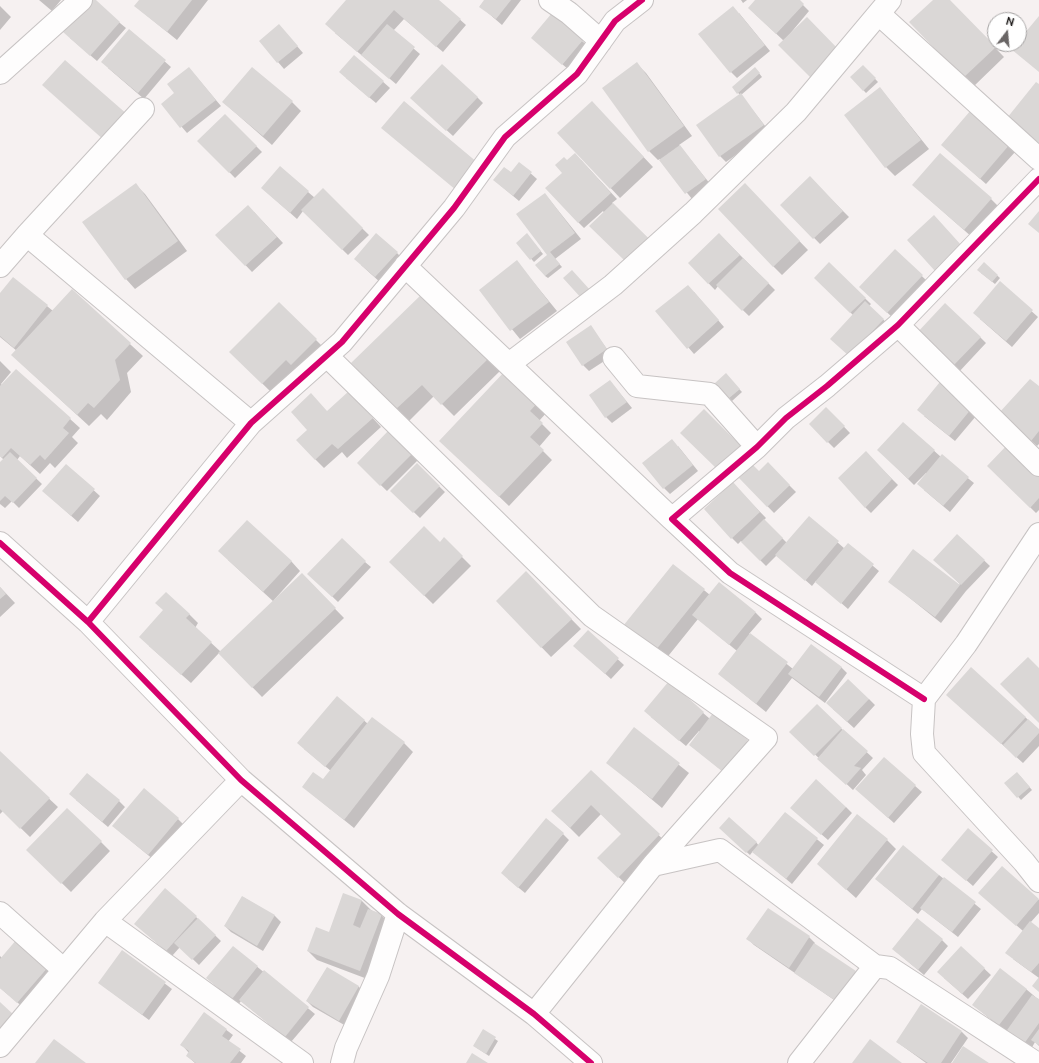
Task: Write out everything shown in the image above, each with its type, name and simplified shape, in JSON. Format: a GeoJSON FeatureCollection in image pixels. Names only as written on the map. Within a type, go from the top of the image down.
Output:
{"type":"FeatureCollection","features":[{"type":"Feature","properties":{"kind":"street"},"geometry":{"type":"LineString","coordinates":[[0,73],[81,0]]}},
{"type":"Feature","properties":{"kind":"street"},"geometry":{"type":"LineString","coordinates":[[550,0],[570,13],[601,41]]}},
{"type":"Feature","properties":{"kind":"street"},"geometry":{"type":"LineString","coordinates":[[88,622],[251,423],[342,342],[454,208],[505,137],[577,74],[615,22],[642,0]]}},
{"type":"Feature","properties":{"kind":"street"},"geometry":{"type":"LineString","coordinates":[[508,364],[613,285],[693,213],[796,112],[884,7],[1039,159]]}},
{"type":"Feature","properties":{"kind":"street"},"geometry":{"type":"LineString","coordinates":[[0,266],[26,235],[143,109]]}},
{"type":"Feature","properties":{"kind":"street"},"geometry":{"type":"LineString","coordinates":[[672,519],[757,447],[786,418],[827,386],[898,325],[1039,180]]}},
{"type":"Feature","properties":{"kind":"street"},"geometry":{"type":"LineString","coordinates":[[26,235],[251,423]]}},
{"type":"Feature","properties":{"kind":"street"},"geometry":{"type":"LineString","coordinates":[[405,266],[730,573],[924,699]]}},
{"type":"Feature","properties":{"kind":"street"},"geometry":{"type":"LineString","coordinates":[[898,325],[1039,465]]}},
{"type":"Feature","properties":{"kind":"street"},"geometry":{"type":"LineString","coordinates":[[327,356],[592,616],[766,738],[653,865],[534,1014]]}},
{"type":"Feature","properties":{"kind":"street"},"geometry":{"type":"LineString","coordinates":[[614,358],[637,386],[710,394],[757,447]]}},
{"type":"Feature","properties":{"kind":"street"},"geometry":{"type":"LineString","coordinates":[[1039,534],[966,644],[924,699],[922,734],[924,753],[1024,862],[1039,882]]}},
{"type":"Feature","properties":{"kind":"street"},"geometry":{"type":"LineString","coordinates":[[0,542],[88,622],[242,780],[398,914],[534,1014],[591,1063]]}},
{"type":"Feature","properties":{"kind":"street"},"geometry":{"type":"LineString","coordinates":[[0,1046],[105,921],[242,780]]}},
{"type":"Feature","properties":{"kind":"street"},"geometry":{"type":"LineString","coordinates":[[653,865],[720,850],[875,966],[890,968],[1036,1063]]}},
{"type":"Feature","properties":{"kind":"street"},"geometry":{"type":"LineString","coordinates":[[0,913],[64,970]]}},
{"type":"Feature","properties":{"kind":"street"},"geometry":{"type":"LineString","coordinates":[[342,1063],[346,1048],[378,976],[398,914]]}},
{"type":"Feature","properties":{"kind":"street"},"geometry":{"type":"LineString","coordinates":[[105,921],[302,1063]]}},
{"type":"Feature","properties":{"kind":"street"},"geometry":{"type":"LineString","coordinates":[[799,1063],[875,966]]}},
{"type":"Feature","properties":{"kind":"building"},"geometry":{"type":"Polygon","coordinates":[[[91,0],[96,0],[120,22],[90,56],[63,32],[91,0]]]}},
{"type":"Feature","properties":{"kind":"building"},"geometry":{"type":"Polygon","coordinates":[[[139,0],[192,0],[167,32],[134,6],[139,0]]]}},
{"type":"Feature","properties":{"kind":"building"},"geometry":{"type":"Polygon","coordinates":[[[346,0],[439,0],[461,19],[436,47],[394,10],[357,52],[325,24],[346,0]]]}},
{"type":"Feature","properties":{"kind":"building"},"geometry":{"type":"Polygon","coordinates":[[[484,0],[511,0],[496,19],[479,7],[484,0]]]}},
{"type":"Feature","properties":{"kind":"building"},"geometry":{"type":"Polygon","coordinates":[[[755,0],[800,0],[804,4],[776,34],[748,8],[755,0]]]}},
{"type":"Feature","properties":{"kind":"building"},"geometry":{"type":"Polygon","coordinates":[[[933,0],[950,0],[987,38],[987,52],[991,52],[963,78],[909,22],[933,0]]]}},
{"type":"Feature","properties":{"kind":"building"},"geometry":{"type":"Polygon","coordinates":[[[733,6],[765,45],[730,73],[698,34],[733,6]]]}},
{"type":"Feature","properties":{"kind":"building"},"geometry":{"type":"Polygon","coordinates":[[[552,13],[583,40],[562,65],[531,38],[552,13]]]}},
{"type":"Feature","properties":{"kind":"building"},"geometry":{"type":"Polygon","coordinates":[[[1039,16],[1039,72],[1015,52],[1027,52],[1027,30],[1039,16]]]}},
{"type":"Feature","properties":{"kind":"building"},"geometry":{"type":"Polygon","coordinates":[[[807,17],[840,51],[811,78],[778,45],[807,17]]]}},
{"type":"Feature","properties":{"kind":"building"},"geometry":{"type":"Polygon","coordinates":[[[279,24],[298,46],[277,63],[259,41],[279,24]]]}},
{"type":"Feature","properties":{"kind":"building"},"geometry":{"type":"Polygon","coordinates":[[[387,24],[415,47],[389,79],[361,55],[387,24]]]}},
{"type":"Feature","properties":{"kind":"building"},"geometry":{"type":"Polygon","coordinates":[[[129,29],[166,60],[138,93],[101,62],[129,29]]]}},
{"type":"Feature","properties":{"kind":"building"},"geometry":{"type":"Polygon","coordinates":[[[354,55],[384,81],[369,98],[339,72],[354,55]]]}},
{"type":"Feature","properties":{"kind":"building"},"geometry":{"type":"Polygon","coordinates":[[[65,60],[128,115],[105,141],[42,85],[65,60]]]}},
{"type":"Feature","properties":{"kind":"building"},"geometry":{"type":"Polygon","coordinates":[[[637,62],[684,126],[648,152],[602,88],[637,62]]]}},
{"type":"Feature","properties":{"kind":"building"},"geometry":{"type":"Polygon","coordinates":[[[442,64],[478,97],[446,131],[410,98],[442,64]]]}},
{"type":"Feature","properties":{"kind":"building"},"geometry":{"type":"Polygon","coordinates":[[[863,65],[876,78],[863,91],[850,77],[863,65]]]}},
{"type":"Feature","properties":{"kind":"building"},"geometry":{"type":"Polygon","coordinates":[[[189,67],[216,100],[180,128],[161,104],[174,93],[167,84],[189,67]]]}},
{"type":"Feature","properties":{"kind":"building"},"geometry":{"type":"Polygon","coordinates":[[[252,67],[293,101],[263,136],[222,102],[252,67]]]}},
{"type":"Feature","properties":{"kind":"building"},"geometry":{"type":"Polygon","coordinates":[[[755,67],[760,73],[737,94],[732,87],[755,67]]]}},
{"type":"Feature","properties":{"kind":"building"},"geometry":{"type":"Polygon","coordinates":[[[1036,82],[1039,84],[1039,143],[1007,118],[1036,82]]]}},
{"type":"Feature","properties":{"kind":"building"},"geometry":{"type":"Polygon","coordinates":[[[880,87],[921,140],[885,168],[844,115],[880,87]]]}},
{"type":"Feature","properties":{"kind":"building"},"geometry":{"type":"Polygon","coordinates":[[[741,93],[764,125],[719,157],[696,125],[741,93]]]}},
{"type":"Feature","properties":{"kind":"building"},"geometry":{"type":"Polygon","coordinates":[[[404,101],[478,163],[456,190],[381,128],[404,101]]]}},
{"type":"Feature","properties":{"kind":"building"},"geometry":{"type":"Polygon","coordinates":[[[592,101],[644,157],[610,189],[557,133],[592,101]]]}},
{"type":"Feature","properties":{"kind":"building"},"geometry":{"type":"Polygon","coordinates":[[[971,110],[1010,144],[980,179],[941,145],[971,110]]]}},
{"type":"Feature","properties":{"kind":"building"},"geometry":{"type":"Polygon","coordinates":[[[225,114],[257,146],[229,173],[197,141],[225,114]]]}},
{"type":"Feature","properties":{"kind":"building"},"geometry":{"type":"Polygon","coordinates":[[[680,145],[706,179],[685,194],[659,160],[680,145]]]}},
{"type":"Feature","properties":{"kind":"building"},"geometry":{"type":"Polygon","coordinates":[[[575,153],[611,193],[578,223],[545,188],[562,173],[555,165],[564,157],[567,160],[575,153]]]}},
{"type":"Feature","properties":{"kind":"building"},"geometry":{"type":"Polygon","coordinates":[[[940,153],[992,198],[964,230],[912,185],[940,153]]]}},
{"type":"Feature","properties":{"kind":"building"},"geometry":{"type":"Polygon","coordinates":[[[519,162],[532,172],[513,196],[493,180],[504,167],[511,172],[519,162]]]}},
{"type":"Feature","properties":{"kind":"building"},"geometry":{"type":"Polygon","coordinates":[[[280,166],[309,191],[290,213],[261,188],[280,166]]]}},
{"type":"Feature","properties":{"kind":"building"},"geometry":{"type":"Polygon","coordinates":[[[810,176],[843,211],[813,239],[780,205],[810,176]]]}},
{"type":"Feature","properties":{"kind":"building"},"geometry":{"type":"Polygon","coordinates":[[[136,183],[178,241],[125,280],[82,222],[136,183]]]}},
{"type":"Feature","properties":{"kind":"building"},"geometry":{"type":"Polygon","coordinates":[[[745,183],[800,241],[773,267],[718,209],[745,183]]]}},
{"type":"Feature","properties":{"kind":"building"},"geometry":{"type":"Polygon","coordinates":[[[323,188],[363,228],[342,250],[301,210],[323,188]]]}},
{"type":"Feature","properties":{"kind":"building"},"geometry":{"type":"Polygon","coordinates":[[[545,193],[575,233],[550,252],[560,264],[545,276],[535,265],[547,255],[516,214],[545,193]]]}},
{"type":"Feature","properties":{"kind":"building"},"geometry":{"type":"Polygon","coordinates":[[[613,203],[648,238],[625,261],[589,226],[613,203]]]}},
{"type":"Feature","properties":{"kind":"building"},"geometry":{"type":"Polygon","coordinates":[[[248,205],[277,237],[245,266],[215,235],[248,205]]]}},
{"type":"Feature","properties":{"kind":"building"},"geometry":{"type":"Polygon","coordinates":[[[1039,211],[1039,233],[1028,224],[1039,211]]]}},
{"type":"Feature","properties":{"kind":"building"},"geometry":{"type":"Polygon","coordinates":[[[934,215],[962,246],[935,271],[907,240],[934,215]]]}},
{"type":"Feature","properties":{"kind":"building"},"geometry":{"type":"Polygon","coordinates":[[[376,233],[398,252],[375,277],[354,259],[376,233]]]}},
{"type":"Feature","properties":{"kind":"building"},"geometry":{"type":"Polygon","coordinates":[[[527,233],[541,251],[530,260],[516,243],[527,233]]]}},
{"type":"Feature","properties":{"kind":"building"},"geometry":{"type":"Polygon","coordinates":[[[719,233],[740,255],[708,284],[688,263],[719,233]]]}},
{"type":"Feature","properties":{"kind":"building"},"geometry":{"type":"Polygon","coordinates":[[[895,249],[923,275],[887,313],[859,287],[895,249]]]}},
{"type":"Feature","properties":{"kind":"building"},"geometry":{"type":"Polygon","coordinates":[[[743,258],[769,283],[742,311],[716,285],[743,258]]]}},
{"type":"Feature","properties":{"kind":"building"},"geometry":{"type":"Polygon","coordinates":[[[517,260],[549,302],[510,331],[479,290],[517,260]]]}},
{"type":"Feature","properties":{"kind":"building"},"geometry":{"type":"Polygon","coordinates":[[[829,262],[866,298],[850,313],[814,278],[829,262]]]}},
{"type":"Feature","properties":{"kind":"building"},"geometry":{"type":"Polygon","coordinates":[[[984,262],[998,275],[992,282],[977,270],[984,262]]]}},
{"type":"Feature","properties":{"kind":"building"},"geometry":{"type":"Polygon","coordinates":[[[572,270],[591,291],[582,299],[563,278],[572,270]]]}},
{"type":"Feature","properties":{"kind":"building"},"geometry":{"type":"Polygon","coordinates":[[[13,277],[48,305],[14,348],[0,336],[0,293],[13,277]]]}},
{"type":"Feature","properties":{"kind":"building"},"geometry":{"type":"Polygon","coordinates":[[[1000,281],[1033,310],[1006,341],[973,313],[1000,281]]]}},
{"type":"Feature","properties":{"kind":"building"},"geometry":{"type":"Polygon","coordinates":[[[688,285],[719,320],[687,349],[655,311],[688,285]]]}},
{"type":"Feature","properties":{"kind":"building"},"geometry":{"type":"Polygon","coordinates":[[[72,289],[131,343],[115,360],[120,380],[94,408],[88,403],[77,415],[11,355],[72,289]]]}},
{"type":"Feature","properties":{"kind":"building"},"geometry":{"type":"Polygon","coordinates":[[[424,292],[489,358],[441,405],[422,385],[396,409],[351,363],[424,292]]]}},
{"type":"Feature","properties":{"kind":"building"},"geometry":{"type":"Polygon","coordinates":[[[865,301],[884,319],[849,356],[830,339],[865,301]]]}},
{"type":"Feature","properties":{"kind":"building"},"geometry":{"type":"Polygon","coordinates":[[[279,302],[317,339],[291,365],[286,360],[262,384],[229,352],[279,302]]]}},
{"type":"Feature","properties":{"kind":"building"},"geometry":{"type":"Polygon","coordinates":[[[945,303],[981,337],[951,368],[915,335],[945,303]]]}},
{"type":"Feature","properties":{"kind":"building"},"geometry":{"type":"Polygon","coordinates":[[[591,325],[607,349],[582,366],[566,342],[591,325]]]}},
{"type":"Feature","properties":{"kind":"building"},"geometry":{"type":"Polygon","coordinates":[[[16,369],[71,418],[63,428],[69,433],[45,460],[40,455],[30,465],[11,448],[2,458],[0,456],[0,386],[16,369]]]}},
{"type":"Feature","properties":{"kind":"building"},"geometry":{"type":"Polygon","coordinates":[[[506,370],[539,401],[530,411],[543,423],[530,437],[544,450],[499,497],[439,441],[506,370]]]}},
{"type":"Feature","properties":{"kind":"building"},"geometry":{"type":"Polygon","coordinates":[[[726,373],[740,389],[728,399],[715,383],[726,373]]]}},
{"type":"Feature","properties":{"kind":"building"},"geometry":{"type":"Polygon","coordinates":[[[944,377],[976,403],[949,436],[917,410],[944,377]]]}},
{"type":"Feature","properties":{"kind":"building"},"geometry":{"type":"Polygon","coordinates":[[[1030,379],[1039,386],[1039,431],[1031,441],[999,413],[1030,379]]]}},
{"type":"Feature","properties":{"kind":"building"},"geometry":{"type":"Polygon","coordinates":[[[610,380],[627,402],[605,418],[589,395],[610,380]]]}},
{"type":"Feature","properties":{"kind":"building"},"geometry":{"type":"Polygon","coordinates":[[[349,391],[373,418],[338,449],[332,444],[315,460],[296,440],[307,430],[291,412],[311,393],[327,411],[349,391]]]}},
{"type":"Feature","properties":{"kind":"building"},"geometry":{"type":"Polygon","coordinates":[[[826,407],[845,426],[827,443],[809,424],[826,407]]]}},
{"type":"Feature","properties":{"kind":"building"},"geometry":{"type":"Polygon","coordinates":[[[704,409],[741,446],[718,470],[680,433],[704,409]]]}},
{"type":"Feature","properties":{"kind":"building"},"geometry":{"type":"Polygon","coordinates":[[[903,422],[935,450],[908,479],[877,450],[903,422]]]}},
{"type":"Feature","properties":{"kind":"building"},"geometry":{"type":"Polygon","coordinates":[[[390,429],[414,452],[380,486],[357,463],[390,429]]]}},
{"type":"Feature","properties":{"kind":"building"},"geometry":{"type":"Polygon","coordinates":[[[672,439],[693,465],[663,489],[642,463],[672,439]]]}},
{"type":"Feature","properties":{"kind":"building"},"geometry":{"type":"Polygon","coordinates":[[[1010,442],[1039,471],[1039,498],[1030,508],[987,466],[1010,442]]]}},
{"type":"Feature","properties":{"kind":"building"},"geometry":{"type":"Polygon","coordinates":[[[866,451],[892,479],[865,508],[838,478],[866,451]]]}},
{"type":"Feature","properties":{"kind":"building"},"geometry":{"type":"Polygon","coordinates":[[[10,452],[37,478],[13,503],[5,496],[0,501],[0,462],[10,452]]]}},
{"type":"Feature","properties":{"kind":"building"},"geometry":{"type":"Polygon","coordinates":[[[942,454],[969,477],[943,506],[917,484],[942,454]]]}},
{"type":"Feature","properties":{"kind":"building"},"geometry":{"type":"Polygon","coordinates":[[[768,462],[790,485],[767,507],[739,478],[753,465],[759,471],[768,462]]]}},
{"type":"Feature","properties":{"kind":"building"},"geometry":{"type":"Polygon","coordinates":[[[417,463],[440,486],[413,513],[390,491],[417,463]]]}},
{"type":"Feature","properties":{"kind":"building"},"geometry":{"type":"Polygon","coordinates":[[[66,464],[95,489],[71,516],[42,491],[66,464]]]}},
{"type":"Feature","properties":{"kind":"building"},"geometry":{"type":"Polygon","coordinates":[[[733,482],[760,512],[731,539],[704,509],[733,482]]]}},
{"type":"Feature","properties":{"kind":"building"},"geometry":{"type":"Polygon","coordinates":[[[809,516],[839,541],[805,581],[775,555],[809,516]]]}},
{"type":"Feature","properties":{"kind":"building"},"geometry":{"type":"Polygon","coordinates":[[[764,519],[783,538],[760,561],[741,542],[764,519]]]}},
{"type":"Feature","properties":{"kind":"building"},"geometry":{"type":"Polygon","coordinates":[[[247,520],[292,561],[263,592],[218,551],[247,520]]]}},
{"type":"Feature","properties":{"kind":"building"},"geometry":{"type":"Polygon","coordinates":[[[424,526],[440,542],[444,537],[463,556],[424,596],[389,562],[424,526]]]}},
{"type":"Feature","properties":{"kind":"building"},"geometry":{"type":"Polygon","coordinates":[[[957,534],[985,560],[961,585],[933,560],[957,534]]]}},
{"type":"Feature","properties":{"kind":"building"},"geometry":{"type":"Polygon","coordinates":[[[342,538],[366,561],[332,597],[307,574],[342,538]]]}},
{"type":"Feature","properties":{"kind":"building"},"geometry":{"type":"Polygon","coordinates":[[[848,543],[874,564],[841,604],[815,582],[848,543]]]}},
{"type":"Feature","properties":{"kind":"building"},"geometry":{"type":"Polygon","coordinates":[[[913,549],[960,585],[935,617],[888,582],[913,549]]]}},
{"type":"Feature","properties":{"kind":"building"},"geometry":{"type":"Polygon","coordinates":[[[673,564],[705,589],[655,651],[623,626],[673,564]]]}},
{"type":"Feature","properties":{"kind":"building"},"geometry":{"type":"Polygon","coordinates":[[[526,571],[572,619],[541,648],[496,601],[526,571]]]}},
{"type":"Feature","properties":{"kind":"building"},"geometry":{"type":"Polygon","coordinates":[[[302,573],[336,608],[252,688],[218,653],[302,573]]]}},
{"type":"Feature","properties":{"kind":"building"},"geometry":{"type":"Polygon","coordinates":[[[719,582],[756,612],[729,645],[692,615],[719,582]]]}},
{"type":"Feature","properties":{"kind":"building"},"geometry":{"type":"Polygon","coordinates":[[[0,587],[6,594],[0,599],[0,587]]]}},
{"type":"Feature","properties":{"kind":"building"},"geometry":{"type":"Polygon","coordinates":[[[166,592],[190,614],[186,618],[212,642],[181,675],[139,637],[163,610],[155,603],[166,592]]]}},
{"type":"Feature","properties":{"kind":"building"},"geometry":{"type":"Polygon","coordinates":[[[588,630],[619,658],[605,674],[573,646],[588,630]]]}},
{"type":"Feature","properties":{"kind":"building"},"geometry":{"type":"Polygon","coordinates":[[[750,633],[788,662],[756,704],[718,674],[750,633]]]}},
{"type":"Feature","properties":{"kind":"building"},"geometry":{"type":"Polygon","coordinates":[[[811,644],[842,667],[819,697],[788,674],[811,644]]]}},
{"type":"Feature","properties":{"kind":"building"},"geometry":{"type":"Polygon","coordinates":[[[1028,657],[1039,668],[1039,723],[1000,684],[1028,657]]]}},
{"type":"Feature","properties":{"kind":"building"},"geometry":{"type":"Polygon","coordinates":[[[971,667],[1026,717],[1001,744],[946,695],[971,667]]]}},
{"type":"Feature","properties":{"kind":"building"},"geometry":{"type":"Polygon","coordinates":[[[848,679],[869,699],[847,722],[826,703],[848,679]]]}},
{"type":"Feature","properties":{"kind":"building"},"geometry":{"type":"Polygon","coordinates":[[[669,681],[704,712],[679,741],[644,711],[669,681]]]}},
{"type":"Feature","properties":{"kind":"building"},"geometry":{"type":"Polygon","coordinates":[[[337,696],[365,720],[325,767],[297,743],[337,696]]]}},
{"type":"Feature","properties":{"kind":"building"},"geometry":{"type":"Polygon","coordinates":[[[817,704],[842,728],[814,756],[789,732],[817,704]]]}},
{"type":"Feature","properties":{"kind":"building"},"geometry":{"type":"Polygon","coordinates":[[[713,713],[748,740],[723,772],[689,745],[713,713]]]}},
{"type":"Feature","properties":{"kind":"building"},"geometry":{"type":"Polygon","coordinates":[[[372,717],[405,742],[344,820],[302,787],[313,772],[323,779],[372,717]]]}},
{"type":"Feature","properties":{"kind":"building"},"geometry":{"type":"Polygon","coordinates":[[[1028,719],[1039,729],[1039,733],[1016,758],[1003,745],[1028,719]]]}},
{"type":"Feature","properties":{"kind":"building"},"geometry":{"type":"Polygon","coordinates":[[[634,727],[680,763],[652,799],[606,763],[634,727]]]}},
{"type":"Feature","properties":{"kind":"building"},"geometry":{"type":"Polygon","coordinates":[[[843,729],[868,751],[854,766],[861,768],[846,785],[817,759],[843,729]]]}},
{"type":"Feature","properties":{"kind":"building"},"geometry":{"type":"Polygon","coordinates":[[[0,751],[50,798],[20,829],[0,809],[0,751]]]}},
{"type":"Feature","properties":{"kind":"building"},"geometry":{"type":"Polygon","coordinates":[[[884,757],[916,785],[888,818],[855,789],[884,757]]]}},
{"type":"Feature","properties":{"kind":"building"},"geometry":{"type":"Polygon","coordinates":[[[591,770],[660,834],[618,878],[597,858],[621,834],[591,805],[570,828],[551,811],[591,770]]]}},
{"type":"Feature","properties":{"kind":"building"},"geometry":{"type":"Polygon","coordinates":[[[1017,772],[1030,787],[1017,798],[1004,783],[1017,772]]]}},
{"type":"Feature","properties":{"kind":"building"},"geometry":{"type":"Polygon","coordinates":[[[87,773],[120,800],[102,822],[69,794],[87,773]]]}},
{"type":"Feature","properties":{"kind":"building"},"geometry":{"type":"Polygon","coordinates":[[[816,779],[846,807],[821,835],[790,808],[816,779]]]}},
{"type":"Feature","properties":{"kind":"building"},"geometry":{"type":"Polygon","coordinates":[[[144,788],[179,818],[148,855],[112,826],[144,788]]]}},
{"type":"Feature","properties":{"kind":"building"},"geometry":{"type":"Polygon","coordinates":[[[67,808],[102,841],[61,884],[26,850],[67,808]]]}},
{"type":"Feature","properties":{"kind":"building"},"geometry":{"type":"Polygon","coordinates":[[[785,812],[818,838],[786,879],[752,852],[785,812]]]}},
{"type":"Feature","properties":{"kind":"building"},"geometry":{"type":"Polygon","coordinates":[[[857,814],[888,839],[846,890],[817,864],[857,814]]]}},
{"type":"Feature","properties":{"kind":"building"},"geometry":{"type":"Polygon","coordinates":[[[729,817],[757,842],[746,853],[719,828],[729,817]]]}},
{"type":"Feature","properties":{"kind":"building"},"geometry":{"type":"Polygon","coordinates":[[[546,818],[564,833],[518,888],[501,873],[546,818]]]}},
{"type":"Feature","properties":{"kind":"building"},"geometry":{"type":"Polygon","coordinates":[[[968,828],[993,850],[966,881],[941,860],[968,828]]]}},
{"type":"Feature","properties":{"kind":"building"},"geometry":{"type":"Polygon","coordinates":[[[903,845],[939,875],[912,909],[875,879],[903,845]]]}},
{"type":"Feature","properties":{"kind":"building"},"geometry":{"type":"Polygon","coordinates":[[[1002,866],[1039,899],[1016,926],[978,893],[1002,866]]]}},
{"type":"Feature","properties":{"kind":"building"},"geometry":{"type":"Polygon","coordinates":[[[944,877],[976,902],[952,932],[920,908],[944,877]]]}},
{"type":"Feature","properties":{"kind":"building"},"geometry":{"type":"Polygon","coordinates":[[[165,888],[197,916],[166,951],[134,924],[165,888]]]}},
{"type":"Feature","properties":{"kind":"building"},"geometry":{"type":"Polygon","coordinates":[[[343,893],[362,900],[353,925],[360,928],[368,909],[382,914],[360,971],[307,951],[316,927],[329,932],[343,893]]]}},
{"type":"Feature","properties":{"kind":"building"},"geometry":{"type":"Polygon","coordinates":[[[242,896],[275,915],[257,946],[224,926],[242,896]]]}},
{"type":"Feature","properties":{"kind":"building"},"geometry":{"type":"Polygon","coordinates":[[[768,908],[810,936],[789,968],[746,939],[768,908]]]}},
{"type":"Feature","properties":{"kind":"building"},"geometry":{"type":"Polygon","coordinates":[[[198,918],[216,935],[192,960],[174,943],[198,918]]]}},
{"type":"Feature","properties":{"kind":"building"},"geometry":{"type":"Polygon","coordinates":[[[917,918],[943,939],[918,970],[892,949],[917,918]]]}},
{"type":"Feature","properties":{"kind":"building"},"geometry":{"type":"Polygon","coordinates":[[[1030,921],[1039,928],[1039,963],[1031,972],[1005,953],[1030,921]]]}},
{"type":"Feature","properties":{"kind":"building"},"geometry":{"type":"Polygon","coordinates":[[[17,939],[49,966],[17,1003],[0,988],[0,959],[17,939]]]}},
{"type":"Feature","properties":{"kind":"building"},"geometry":{"type":"Polygon","coordinates":[[[814,943],[856,971],[836,1001],[794,973],[814,943]]]}},
{"type":"Feature","properties":{"kind":"building"},"geometry":{"type":"Polygon","coordinates":[[[233,946],[258,966],[232,999],[206,978],[233,946]]]}},
{"type":"Feature","properties":{"kind":"building"},"geometry":{"type":"Polygon","coordinates":[[[961,946],[985,968],[962,994],[937,972],[961,946]]]}},
{"type":"Feature","properties":{"kind":"building"},"geometry":{"type":"Polygon","coordinates":[[[122,950],[166,982],[142,1015],[98,983],[122,950]]]}},
{"type":"Feature","properties":{"kind":"building"},"geometry":{"type":"Polygon","coordinates":[[[327,967],[359,986],[339,1021],[306,1001],[327,967]]]}},
{"type":"Feature","properties":{"kind":"building"},"geometry":{"type":"Polygon","coordinates":[[[1000,968],[1027,989],[999,1025],[972,1005],[1000,968]]]}},
{"type":"Feature","properties":{"kind":"building"},"geometry":{"type":"Polygon","coordinates":[[[264,970],[309,1007],[285,1037],[239,1000],[264,970]]]}},
{"type":"Feature","properties":{"kind":"building"},"geometry":{"type":"Polygon","coordinates":[[[1039,977],[1039,992],[1032,986],[1039,977]]]}},
{"type":"Feature","properties":{"kind":"building"},"geometry":{"type":"Polygon","coordinates":[[[1032,995],[1039,999],[1039,1023],[1023,1045],[1005,1033],[1032,995]]]}},
{"type":"Feature","properties":{"kind":"building"},"geometry":{"type":"Polygon","coordinates":[[[0,1002],[14,1015],[0,1030],[0,1002]]]}},
{"type":"Feature","properties":{"kind":"building"},"geometry":{"type":"Polygon","coordinates":[[[921,1004],[962,1031],[941,1063],[928,1063],[896,1042],[921,1004]]]}},
{"type":"Feature","properties":{"kind":"building"},"geometry":{"type":"Polygon","coordinates":[[[204,1012],[227,1029],[222,1036],[241,1049],[230,1063],[196,1063],[186,1056],[189,1051],[180,1045],[204,1012]]]}},
{"type":"Feature","properties":{"kind":"building"},"geometry":{"type":"Polygon","coordinates":[[[483,1029],[496,1037],[486,1054],[473,1046],[483,1029]]]}},
{"type":"Feature","properties":{"kind":"building"},"geometry":{"type":"Polygon","coordinates":[[[1039,1029],[1039,1045],[1031,1040],[1039,1029]]]}},
{"type":"Feature","properties":{"kind":"building"},"geometry":{"type":"Polygon","coordinates":[[[54,1039],[86,1063],[35,1063],[54,1039]]]}},
{"type":"Feature","properties":{"kind":"building"},"geometry":{"type":"Polygon","coordinates":[[[870,1039],[902,1063],[852,1063],[870,1039]]]}},
{"type":"Feature","properties":{"kind":"building"},"geometry":{"type":"Polygon","coordinates":[[[963,1046],[989,1063],[952,1063],[963,1046]]]}},
{"type":"Feature","properties":{"kind":"building"},"geometry":{"type":"Polygon","coordinates":[[[472,1053],[488,1063],[466,1063],[472,1053]]]}},
{"type":"Feature","properties":{"kind":"cycle path"},"geometry":{"type":"LineString","coordinates":[[88,622],[251,423],[342,342],[454,208],[505,137],[577,74],[615,21],[642,0]]}},
{"type":"Feature","properties":{"kind":"cycle path"},"geometry":{"type":"LineString","coordinates":[[924,699],[730,573],[672,519],[757,447],[786,418],[827,386],[898,325],[1039,179]]}},
{"type":"Feature","properties":{"kind":"cycle path"},"geometry":{"type":"LineString","coordinates":[[0,543],[88,622],[241,780],[398,914],[534,1014],[591,1063]]}}]}
